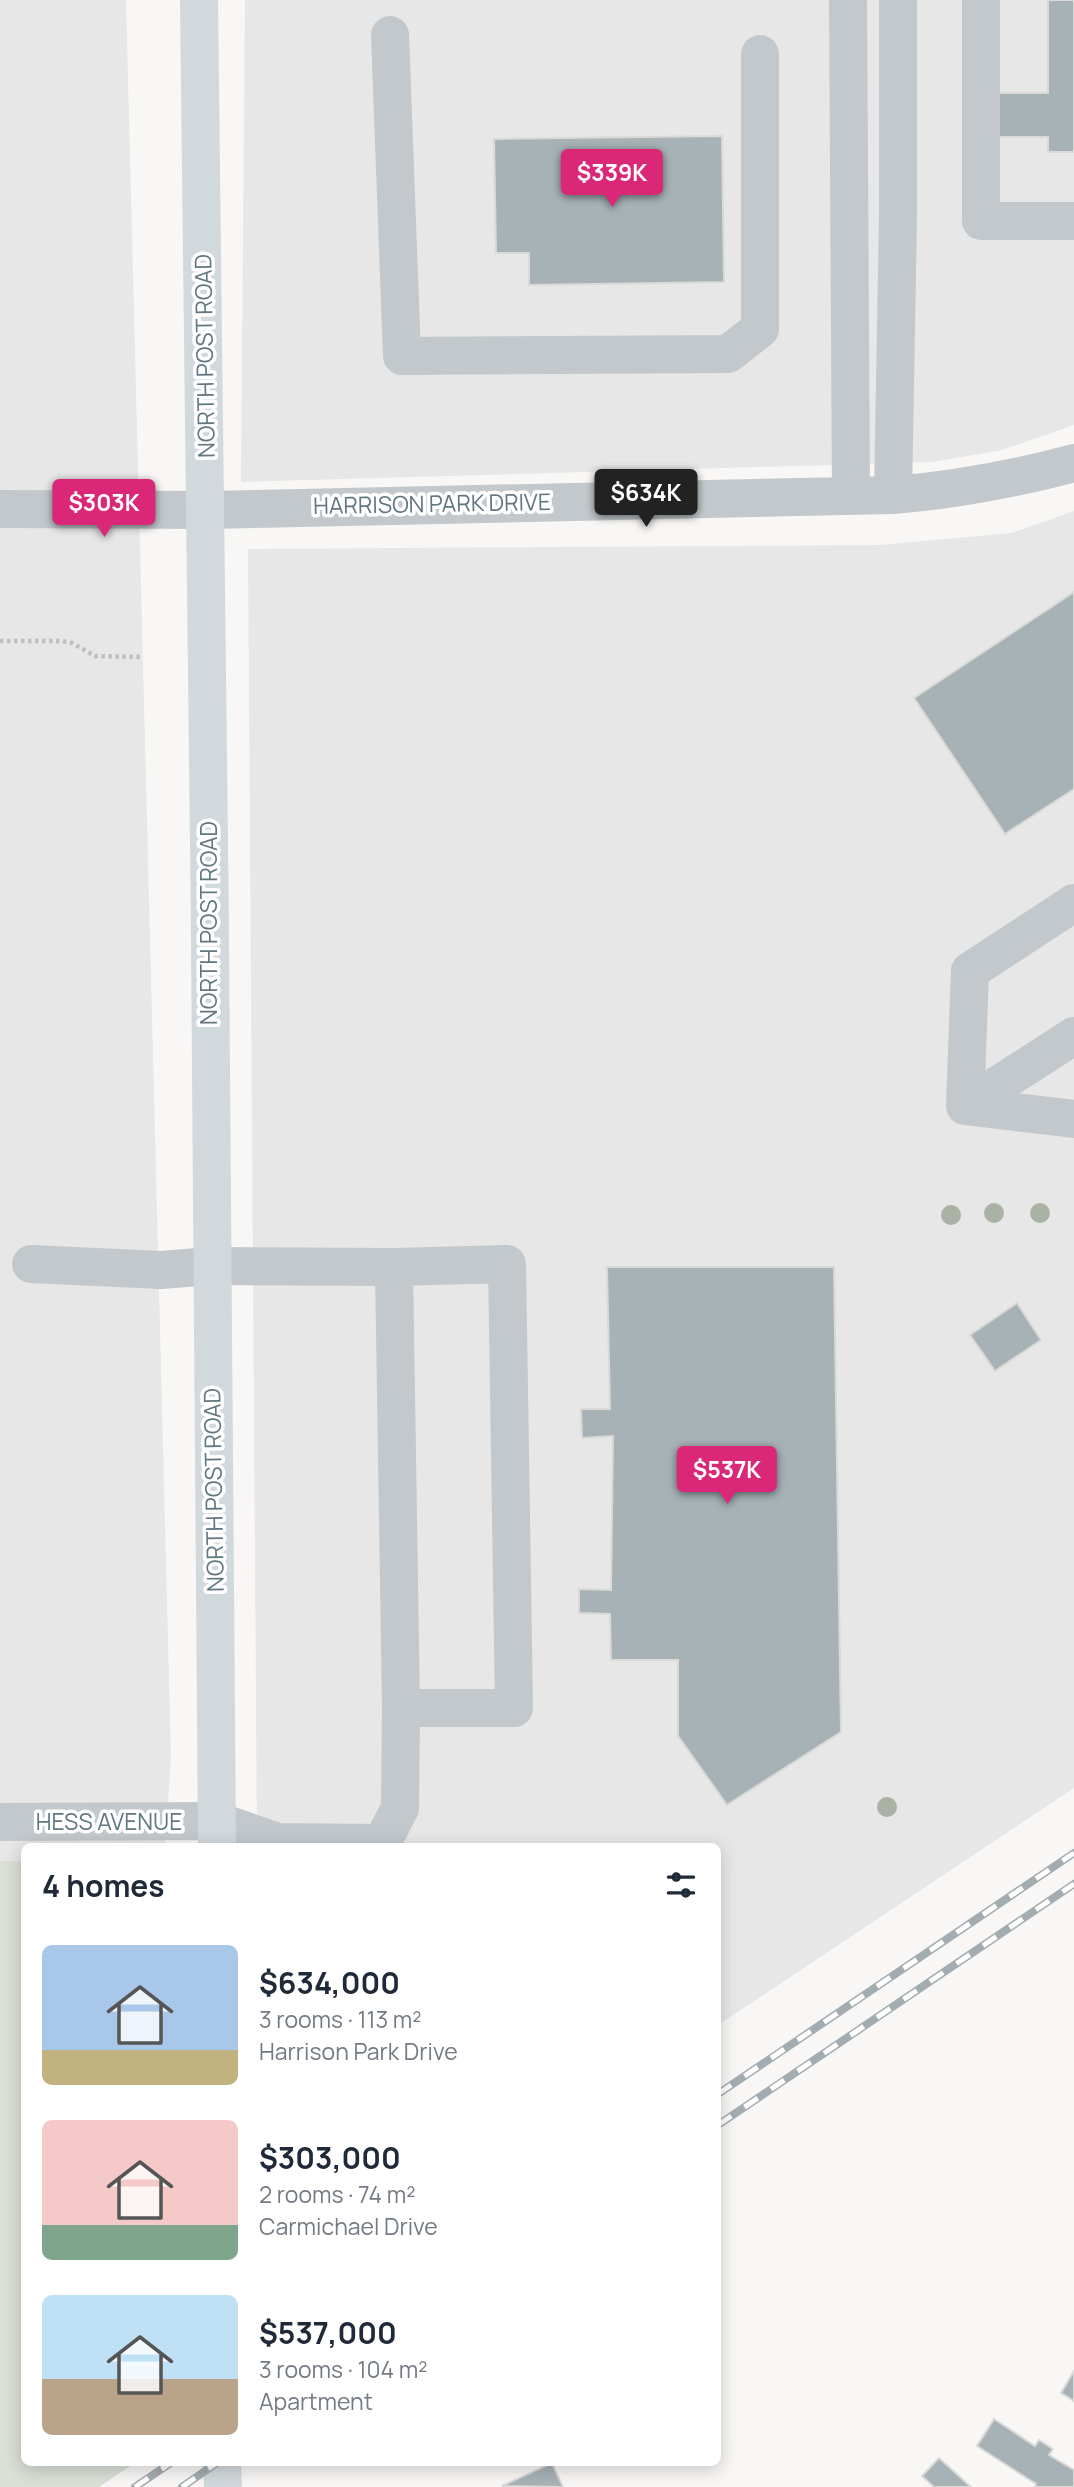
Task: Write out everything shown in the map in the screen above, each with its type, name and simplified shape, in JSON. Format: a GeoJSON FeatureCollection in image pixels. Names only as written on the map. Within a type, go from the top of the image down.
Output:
{"type":"FeatureCollection","features":[{"type":"Feature","properties":{"kind":"main road","name":"NORTH POST ROAD"},"geometry":{"type":"LineString","coordinates":[[199,0],[207,510],[217,1834]]}},
{"type":"Feature","properties":{"kind":"main road"},"geometry":{"type":"LineString","coordinates":[[222,2466],[223,2487]]}},
{"type":"Feature","properties":{"kind":"street"},"geometry":{"type":"LineString","coordinates":[[848,0],[851,495]]}},
{"type":"Feature","properties":{"kind":"street"},"geometry":{"type":"LineString","coordinates":[[892,495],[898,217],[898,0]]}},
{"type":"Feature","properties":{"kind":"street"},"geometry":{"type":"LineString","coordinates":[[981,0],[981,221],[1074,221]]}},
{"type":"Feature","properties":{"kind":"street"},"geometry":{"type":"LineString","coordinates":[[390,35],[402,356],[729,354],[760,329],[760,54]]}},
{"type":"Feature","properties":{"kind":"street","name":"HARRISON PARK DRIVE"},"geometry":{"type":"LineString","coordinates":[[0,509],[207,510],[892,495],[944,491],[1009,480],[1074,463]]}},
{"type":"Feature","properties":{"kind":"street"},"geometry":{"type":"LineString","coordinates":[[965,1105],[970,971],[1074,902]]}},
{"type":"Feature","properties":{"kind":"street"},"geometry":{"type":"LineString","coordinates":[[965,1105],[1074,1036]]}},
{"type":"Feature","properties":{"kind":"street"},"geometry":{"type":"LineString","coordinates":[[965,1105],[1074,1119]]}},
{"type":"Feature","properties":{"kind":"street"},"geometry":{"type":"LineString","coordinates":[[31,1264],[161,1270],[211,1266],[508,1264],[514,1708],[401,1708],[394,1266]]}},
{"type":"Feature","properties":{"kind":"street","name":"HESS AVENUE"},"geometry":{"type":"LineString","coordinates":[[0,1822],[217,1834],[278,1842],[382,1843],[400,1808],[401,1708]]}},
{"type":"Feature","properties":{"kind":"path"},"geometry":{"type":"LineString","coordinates":[[0,641],[62,641],[72,643],[95,656],[143,657]]}},
{"type":"Feature","properties":{"kind":"shaded area"},"geometry":{"type":"Polygon","coordinates":[[[0,0],[126,0],[171,1759],[165,1843],[21,1843],[21,1861],[0,1861],[0,0]]]}},
{"type":"Feature","properties":{"kind":"shaded area"},"geometry":{"type":"Polygon","coordinates":[[[245,0],[1074,0],[1074,425],[1002,450],[932,462],[241,482],[245,0]]]}},
{"type":"Feature","properties":{"kind":"shaded area"},"geometry":{"type":"Polygon","coordinates":[[[1074,511],[1074,1788],[721,2023],[721,1843],[257,1843],[248,549],[879,545],[1012,533],[1074,511]]]}},
{"type":"Feature","properties":{"kind":"shaded area"},"geometry":{"type":"Polygon","coordinates":[[[0,1861],[21,1861],[21,2466],[130,2466],[99,2487],[0,2487],[0,1861]]]}},
{"type":"Feature","properties":{"kind":"building"},"geometry":{"type":"Polygon","coordinates":[[[1048,0],[1074,0],[1074,152],[1048,152],[1048,137],[999,137],[999,93],[1048,93],[1048,0]]]}},
{"type":"Feature","properties":{"kind":"building"},"geometry":{"type":"Polygon","coordinates":[[[722,136],[724,282],[529,285],[529,253],[496,253],[494,139],[722,136]]]}},
{"type":"Feature","properties":{"kind":"building"},"geometry":{"type":"Polygon","coordinates":[[[1074,592],[1074,789],[1005,834],[914,698],[1074,592]]]}},
{"type":"Feature","properties":{"kind":"building"},"geometry":{"type":"Polygon","coordinates":[[[607,1267],[834,1267],[841,1732],[727,1805],[678,1736],[678,1660],[611,1660],[610,1614],[579,1613],[579,1589],[611,1590],[613,1436],[582,1438],[581,1409],[610,1409],[607,1267]]]}},
{"type":"Feature","properties":{"kind":"building"},"geometry":{"type":"Polygon","coordinates":[[[1017,1303],[1041,1340],[995,1371],[970,1335],[1017,1303]]]}},
{"type":"Feature","properties":{"kind":"building"},"geometry":{"type":"Polygon","coordinates":[[[1074,2371],[1074,2401],[1061,2393],[1074,2371]]]}},
{"type":"Feature","properties":{"kind":"building"},"geometry":{"type":"Polygon","coordinates":[[[994,2419],[1035,2446],[1039,2440],[1053,2449],[1049,2455],[1074,2470],[1074,2487],[1035,2487],[1036,2484],[977,2446],[994,2419]]]}},
{"type":"Feature","properties":{"kind":"building"},"geometry":{"type":"Polygon","coordinates":[[[939,2458],[971,2487],[934,2487],[922,2476],[939,2458]]]}},
{"type":"Feature","properties":{"kind":"building"},"geometry":{"type":"Polygon","coordinates":[[[545,2466],[553,2466],[563,2487],[502,2486],[545,2466]]]}},
{"type":"Feature","properties":{"kind":"railway"},"geometry":{"type":"LineString","coordinates":[[721,2092],[1074,1853]]}},
{"type":"Feature","properties":{"kind":"railway"},"geometry":{"type":"LineString","coordinates":[[721,2123],[1074,1884]]}},
{"type":"Feature","properties":{"kind":"railway"},"geometry":{"type":"LineString","coordinates":[[135,2487],[166,2466]]}},
{"type":"Feature","properties":{"kind":"railway"},"geometry":{"type":"LineString","coordinates":[[182,2487],[212,2466]]}}]}
